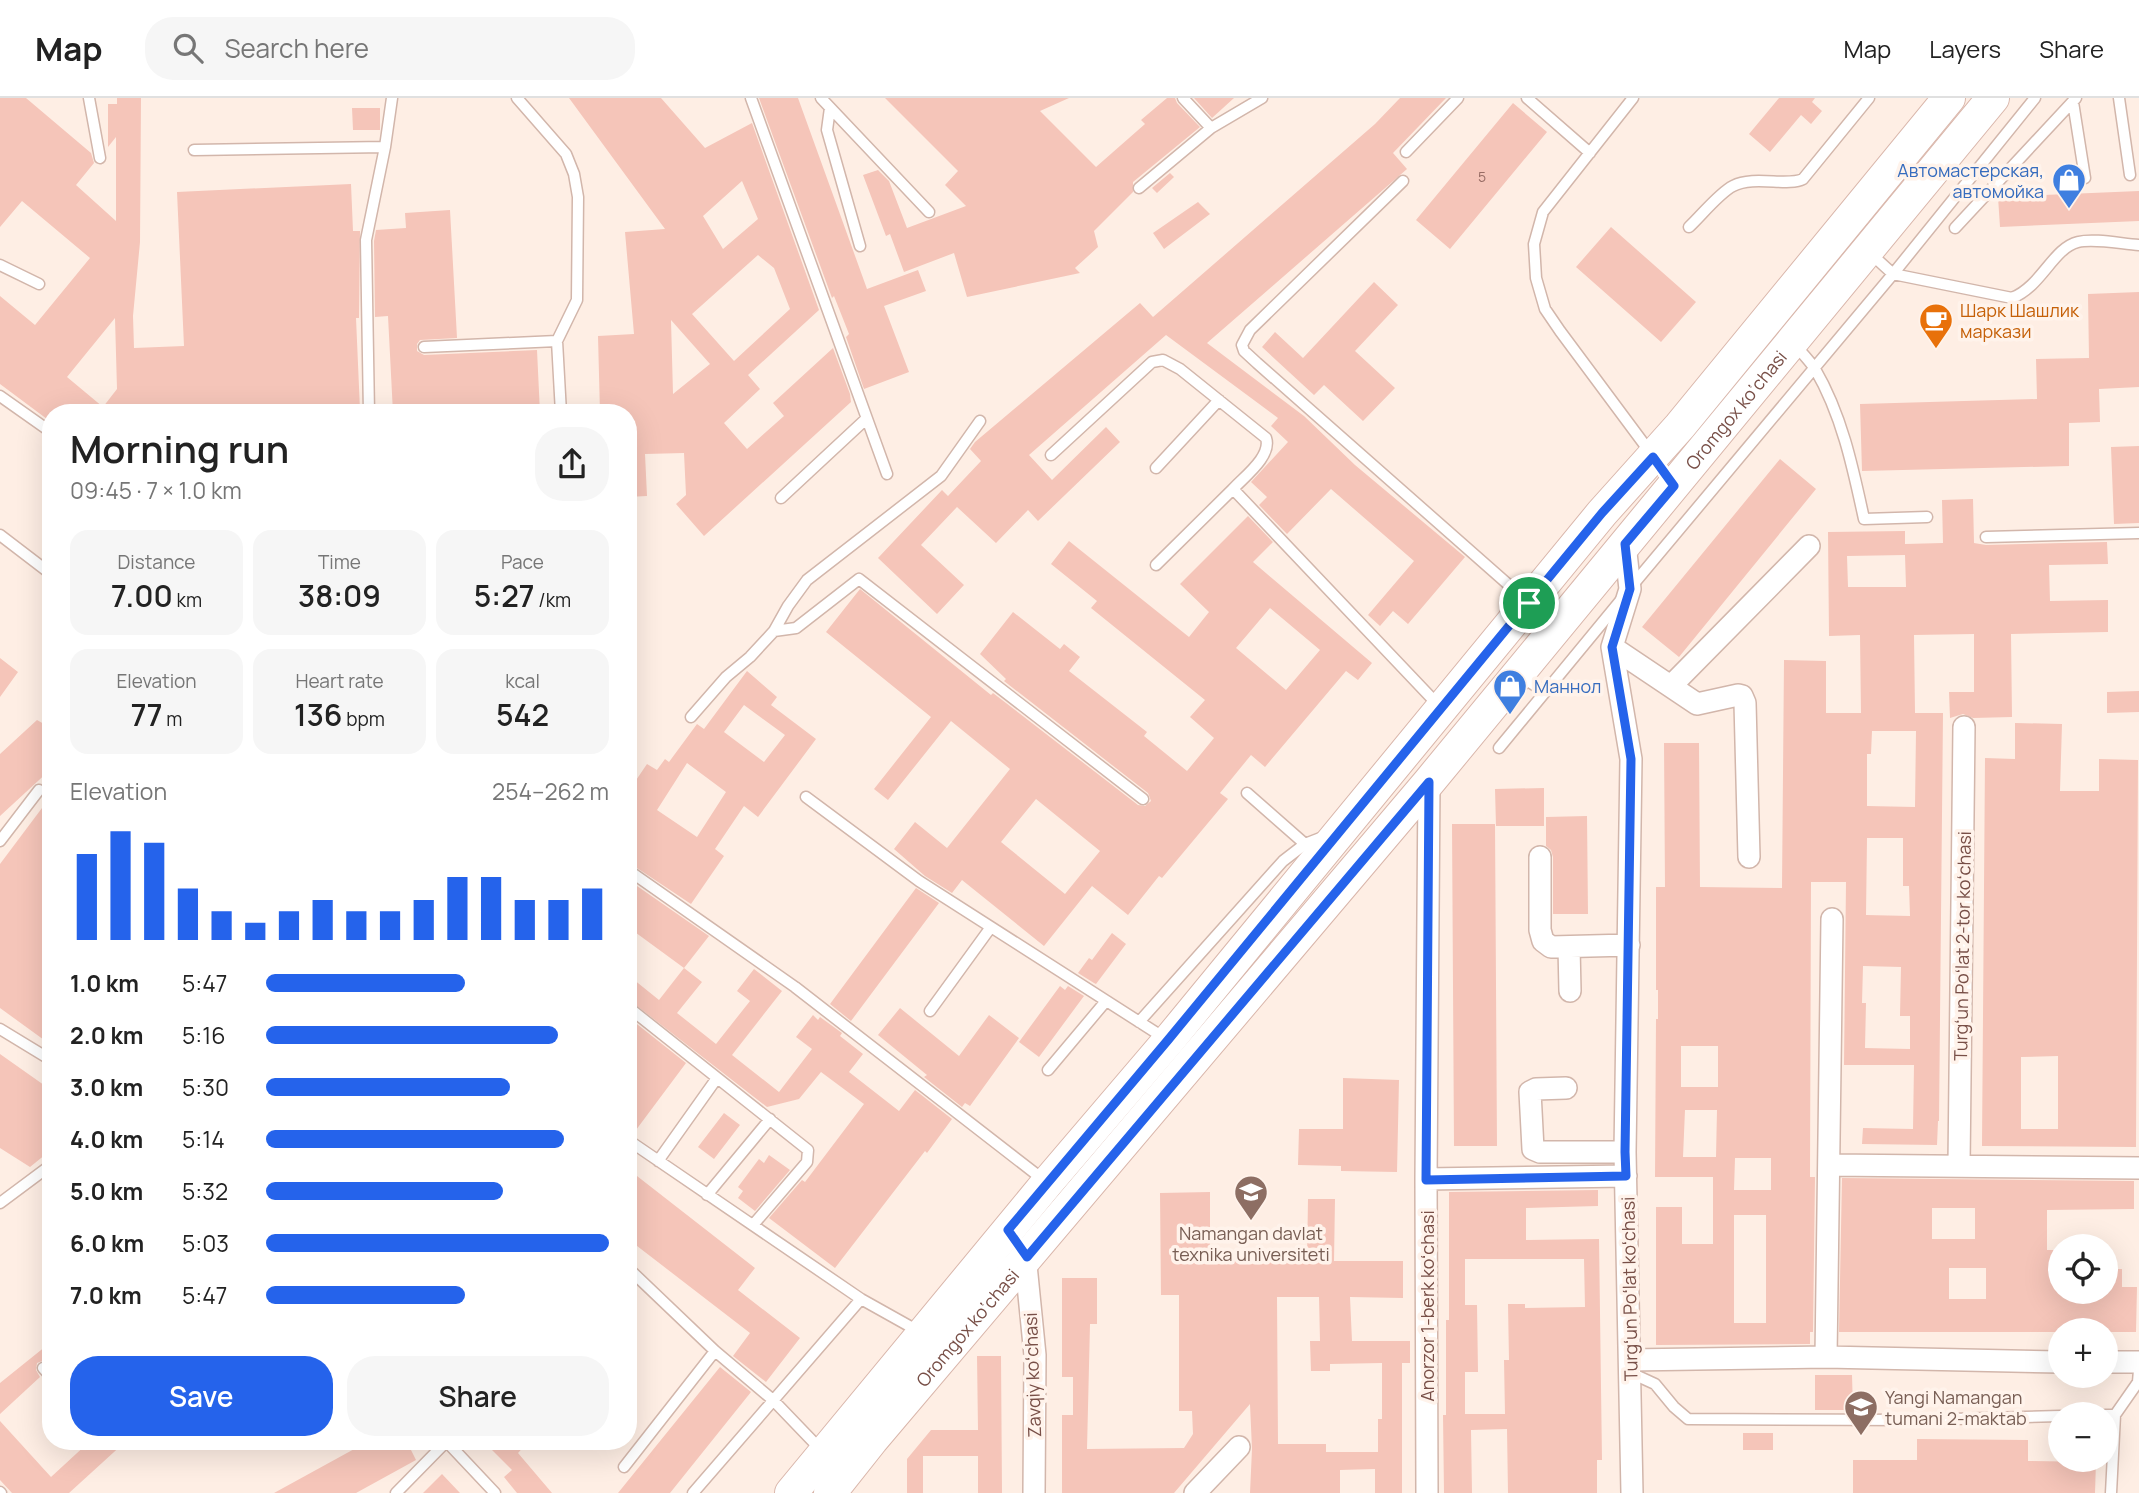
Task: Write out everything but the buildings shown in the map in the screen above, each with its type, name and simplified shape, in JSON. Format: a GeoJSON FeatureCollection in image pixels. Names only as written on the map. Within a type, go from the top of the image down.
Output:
{"type":"FeatureCollection","features":[{"type":"Feature","properties":{"kind":"main road","name":"Oromgox ko‘chasi"},"geometry":{"type":"LineString","coordinates":[[797,1490],[824,1453],[1008,1230],[1602,513],[1680,426],[1949,98]]}},
{"type":"Feature","properties":{"kind":"main road","name":"Oromgox ko‘chasi"},"geometry":{"type":"LineString","coordinates":[[830,1493],[1429,782],[1993,98]]}},
{"type":"Feature","properties":{"kind":"main road"},"geometry":{"type":"LineString","coordinates":[[1442,709],[1470,732]]}},
{"type":"Feature","properties":{"kind":"street","name":"Turgʻun Poʻlat koʻchasi"},"geometry":{"type":"LineString","coordinates":[[1625,544],[1630,589],[1612,647],[1631,759],[1625,1152],[1632,1493]]}},
{"type":"Feature","properties":{"kind":"street"},"geometry":{"type":"LineString","coordinates":[[1671,686],[1809,546]]}},
{"type":"Feature","properties":{"kind":"street"},"geometry":{"type":"LineString","coordinates":[[1612,647],[1697,704],[1742,696],[1745,703],[1749,857]]}},
{"type":"Feature","properties":{"kind":"street","name":"Turgʻun Poʻlat 2-tor koʻchasi"},"geometry":{"type":"LineString","coordinates":[[1959,1165],[1964,727]]}},
{"type":"Feature","properties":{"kind":"street","name":"Anorzor 1-berk koʻchasi"},"geometry":{"type":"LineString","coordinates":[[1427,1493],[1429,782]]}},
{"type":"Feature","properties":{"kind":"street"},"geometry":{"type":"LineString","coordinates":[[1540,857],[1540,930],[1543,941],[1551,947],[1629,945]]}},
{"type":"Feature","properties":{"kind":"street"},"geometry":{"type":"LineString","coordinates":[[1826,1357],[1832,919]]}},
{"type":"Feature","properties":{"kind":"street"},"geometry":{"type":"LineString","coordinates":[[1569,947],[1570,991]]}},
{"type":"Feature","properties":{"kind":"street"},"geometry":{"type":"LineString","coordinates":[[1566,1088],[1536,1089],[1530,1092],[1533,1149],[1540,1152],[1625,1152]]}},
{"type":"Feature","properties":{"kind":"street"},"geometry":{"type":"LineString","coordinates":[[1830,1165],[2139,1168]]}},
{"type":"Feature","properties":{"kind":"street"},"geometry":{"type":"LineString","coordinates":[[1426,1180],[1626,1176]]}},
{"type":"Feature","properties":{"kind":"street"},"geometry":{"type":"LineString","coordinates":[[1008,1230],[1027,1257]]}},
{"type":"Feature","properties":{"kind":"street","name":"Zavqiy koʻchasi"},"geometry":{"type":"LineString","coordinates":[[1027,1257],[1035,1355],[1034,1493]]}},
{"type":"Feature","properties":{"kind":"street"},"geometry":{"type":"LineString","coordinates":[[1631,1366],[1826,1357],[2048,1362]]}},
{"type":"Feature","properties":{"kind":"street"},"geometry":{"type":"LineString","coordinates":[[2118,1362],[2139,1362]]}},
{"type":"Feature","properties":{"kind":"street"},"geometry":{"type":"LineString","coordinates":[[1195,1493],[1239,1447]]}},
{"type":"Feature","properties":{"kind":"lane"},"geometry":{"type":"LineString","coordinates":[[89,98],[100,158]]}},
{"type":"Feature","properties":{"kind":"lane"},"geometry":{"type":"LineString","coordinates":[[369,404],[366,240],[392,98]]}},
{"type":"Feature","properties":{"kind":"lane"},"geometry":{"type":"LineString","coordinates":[[517,98],[566,154],[574,174],[578,197],[577,300],[557,341],[560,404]]}},
{"type":"Feature","properties":{"kind":"lane"},"geometry":{"type":"LineString","coordinates":[[751,98],[887,474]]}},
{"type":"Feature","properties":{"kind":"lane"},"geometry":{"type":"LineString","coordinates":[[821,98],[929,212]]}},
{"type":"Feature","properties":{"kind":"lane"},"geometry":{"type":"LineString","coordinates":[[1184,98],[1211,128]]}},
{"type":"Feature","properties":{"kind":"lane"},"geometry":{"type":"LineString","coordinates":[[1139,188],[1211,128],[1262,98]]}},
{"type":"Feature","properties":{"kind":"lane"},"geometry":{"type":"LineString","coordinates":[[1406,152],[1458,98]]}},
{"type":"Feature","properties":{"kind":"lane"},"geometry":{"type":"LineString","coordinates":[[1527,98],[1590,153]]}},
{"type":"Feature","properties":{"kind":"lane"},"geometry":{"type":"LineString","coordinates":[[1633,98],[1543,212],[1534,244],[1536,278],[1545,309],[1674,486]]}},
{"type":"Feature","properties":{"kind":"lane"},"geometry":{"type":"LineString","coordinates":[[1689,227],[1731,186],[1746,181],[1779,180],[1793,183],[1803,179],[1868,98]]}},
{"type":"Feature","properties":{"kind":"lane"},"geometry":{"type":"LineString","coordinates":[[1499,748],[1894,274],[2035,98]]}},
{"type":"Feature","properties":{"kind":"lane"},"geometry":{"type":"LineString","coordinates":[[2119,98],[2130,175]]}},
{"type":"Feature","properties":{"kind":"lane"},"geometry":{"type":"LineString","coordinates":[[2075,100],[2085,178]]}},
{"type":"Feature","properties":{"kind":"lane"},"geometry":{"type":"LineString","coordinates":[[1955,228],[2075,100]]}},
{"type":"Feature","properties":{"kind":"lane"},"geometry":{"type":"LineString","coordinates":[[830,108],[827,130],[860,246]]}},
{"type":"Feature","properties":{"kind":"lane"},"geometry":{"type":"LineString","coordinates":[[194,150],[385,147]]}},
{"type":"Feature","properties":{"kind":"lane"},"geometry":{"type":"LineString","coordinates":[[1403,181],[1250,330],[1242,345],[1244,351],[1257,363],[1529,603]]}},
{"type":"Feature","properties":{"kind":"lane"},"geometry":{"type":"LineString","coordinates":[[1867,250],[1894,274],[2012,298],[2032,286],[2063,251],[2076,242],[2139,245]]}},
{"type":"Feature","properties":{"kind":"lane"},"geometry":{"type":"LineString","coordinates":[[0,265],[39,284]]}},
{"type":"Feature","properties":{"kind":"lane"},"geometry":{"type":"LineString","coordinates":[[424,347],[557,341]]}},
{"type":"Feature","properties":{"kind":"lane"},"geometry":{"type":"LineString","coordinates":[[1792,342],[1814,368],[1839,424],[1852,464],[1864,519],[1927,517]]}},
{"type":"Feature","properties":{"kind":"lane"},"geometry":{"type":"LineString","coordinates":[[1051,455],[1152,362],[1163,360],[1171,363],[1266,438],[1268,445],[1265,454],[1156,565]]}},
{"type":"Feature","properties":{"kind":"lane"},"geometry":{"type":"LineString","coordinates":[[0,396],[42,426]]}},
{"type":"Feature","properties":{"kind":"lane"},"geometry":{"type":"LineString","coordinates":[[1156,468],[1219,400]]}},
{"type":"Feature","properties":{"kind":"lane"},"geometry":{"type":"LineString","coordinates":[[781,498],[866,419]]}},
{"type":"Feature","properties":{"kind":"lane"},"geometry":{"type":"LineString","coordinates":[[691,717],[726,677],[750,657],[774,631],[807,580],[941,476],[980,421]]}},
{"type":"Feature","properties":{"kind":"lane"},"geometry":{"type":"LineString","coordinates":[[1233,489],[1442,709]]}},
{"type":"Feature","properties":{"kind":"lane"},"geometry":{"type":"LineString","coordinates":[[1986,537],[2139,533]]}},
{"type":"Feature","properties":{"kind":"lane"},"geometry":{"type":"LineString","coordinates":[[0,535],[42,567]]}},
{"type":"Feature","properties":{"kind":"lane"},"geometry":{"type":"LineString","coordinates":[[774,631],[796,628],[859,579],[1143,799]]}},
{"type":"Feature","properties":{"kind":"lane"},"geometry":{"type":"LineString","coordinates":[[1518,674],[1545,692]]}},
{"type":"Feature","properties":{"kind":"lane"},"geometry":{"type":"LineString","coordinates":[[0,841],[39,790]]}},
{"type":"Feature","properties":{"kind":"lane"},"geometry":{"type":"LineString","coordinates":[[1247,793],[1305,844]]}},
{"type":"Feature","properties":{"kind":"lane"},"geometry":{"type":"LineString","coordinates":[[806,797],[919,881],[1168,1040]]}},
{"type":"Feature","properties":{"kind":"lane"},"geometry":{"type":"LineString","coordinates":[[1139,1022],[1283,861],[1305,844],[1343,827]]}},
{"type":"Feature","properties":{"kind":"lane"},"geometry":{"type":"LineString","coordinates":[[637,876],[795,986],[1047,1183]]}},
{"type":"Feature","properties":{"kind":"lane"},"geometry":{"type":"LineString","coordinates":[[930,1011],[991,927]]}},
{"type":"Feature","properties":{"kind":"lane"},"geometry":{"type":"LineString","coordinates":[[1048,1070],[1106,1001]]}},
{"type":"Feature","properties":{"kind":"lane"},"geometry":{"type":"LineString","coordinates":[[637,1014],[805,1147],[807,1162],[752,1225]]}},
{"type":"Feature","properties":{"kind":"lane"},"geometry":{"type":"LineString","coordinates":[[0,1029],[42,1054]]}},
{"type":"Feature","properties":{"kind":"lane"},"geometry":{"type":"LineString","coordinates":[[658,1161],[717,1077]]}},
{"type":"Feature","properties":{"kind":"lane"},"geometry":{"type":"LineString","coordinates":[[707,1195],[770,1119]]}},
{"type":"Feature","properties":{"kind":"lane"},"geometry":{"type":"LineString","coordinates":[[637,1146],[861,1299],[922,1334]]}},
{"type":"Feature","properties":{"kind":"lane"},"geometry":{"type":"LineString","coordinates":[[0,1203],[42,1172]]}},
{"type":"Feature","properties":{"kind":"lane"},"geometry":{"type":"LineString","coordinates":[[637,1277],[715,1351],[773,1400],[824,1453]]}},
{"type":"Feature","properties":{"kind":"lane"},"geometry":{"type":"LineString","coordinates":[[693,1493],[861,1299]]}},
{"type":"Feature","properties":{"kind":"lane"},"geometry":{"type":"LineString","coordinates":[[624,1467],[715,1351]]}},
{"type":"Feature","properties":{"kind":"lane"},"geometry":{"type":"LineString","coordinates":[[1631,1366],[1655,1384],[1688,1419],[1916,1420],[2048,1416]]}},
{"type":"Feature","properties":{"kind":"lane"},"geometry":{"type":"LineString","coordinates":[[2118,1406],[2138,1382],[2139,1370]]}},
{"type":"Feature","properties":{"kind":"lane"},"geometry":{"type":"LineString","coordinates":[[396,1493],[439,1450]]}},
{"type":"Feature","properties":{"kind":"lane"},"geometry":{"type":"LineString","coordinates":[[455,1450],[495,1493]]}},
{"type":"Feature","properties":{"kind":"lane"},"geometry":{"type":"LineString","coordinates":[[2111,1472],[2111,1493]]}},
{"type":"Feature","properties":{"kind":"place","name":"Автомастерская, автомойка"},"geometry":{"type":"Point","coordinates":[2069,210]}},
{"type":"Feature","properties":{"kind":"place","name":"Шарк Шашлик маркази"},"geometry":{"type":"Point","coordinates":[1936,350]}},
{"type":"Feature","properties":{"kind":"place","name":"Маннол"},"geometry":{"type":"Point","coordinates":[1510,716]}},
{"type":"Feature","properties":{"kind":"place","name":"Namangan davlat texnika universiteti"},"geometry":{"type":"Point","coordinates":[1251,1222]}},
{"type":"Feature","properties":{"kind":"place","name":"Yangi Namangan tumani 2-maktab"},"geometry":{"type":"Point","coordinates":[1861,1437]}},
{"type":"Feature","properties":{"kind":"route"},"geometry":{"type":"LineString","coordinates":[[1653,457],[1674,486],[1625,544],[1630,589],[1612,647],[1631,759],[1626,1176],[1426,1180],[1429,782],[1027,1257],[1008,1230],[1529,603],[1602,513],[1653,457]]}}]}
